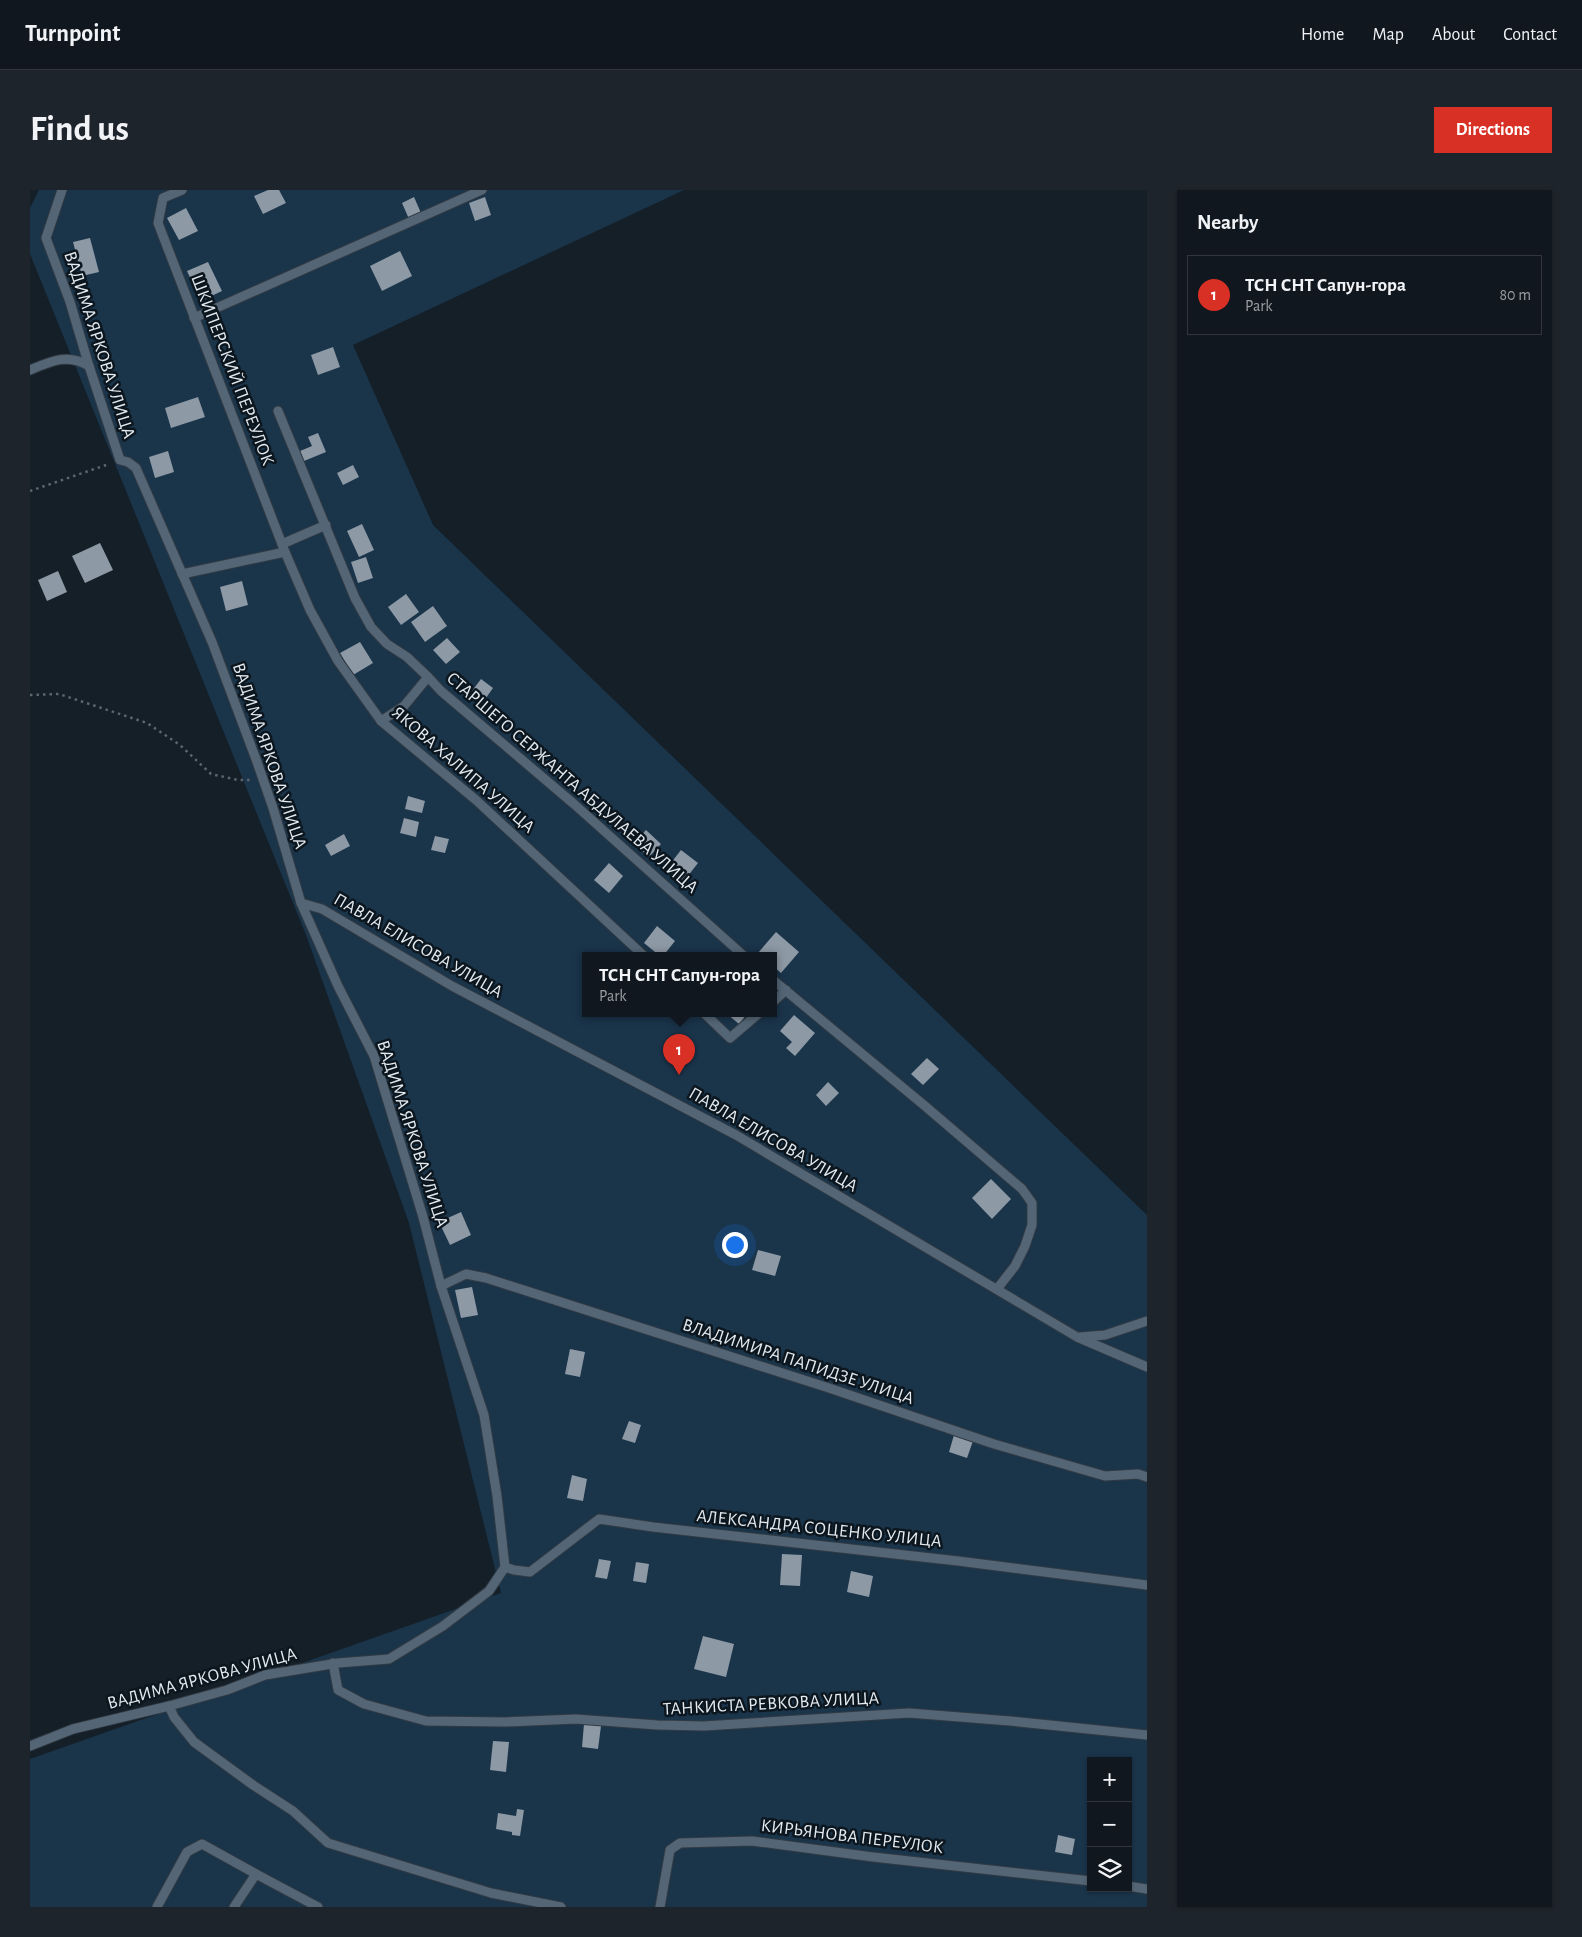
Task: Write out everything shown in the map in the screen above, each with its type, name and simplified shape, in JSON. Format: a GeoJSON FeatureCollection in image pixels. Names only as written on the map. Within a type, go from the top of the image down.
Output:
{"type":"FeatureCollection","features":[{"type":"Feature","properties":{"kind":"lane","name":"ВАДИМА ЯРКОВА УЛИЦА"},"geometry":{"type":"LineString","coordinates":[[30,1746],[73,1729],[170,1706],[226,1690],[265,1675],[333,1663],[390,1659],[443,1626],[489,1590],[505,1567],[497,1496],[484,1415],[441,1286],[423,1217],[374,1056],[338,986],[301,903],[264,781],[212,642],[136,468],[128,462],[120,460],[70,302],[46,238],[62,190]]}},
{"type":"Feature","properties":{"kind":"lane","name":"ШКИПЕРСКИЙ ПЕРЕУЛОК"},"geometry":{"type":"LineString","coordinates":[[182,190],[163,198],[158,223],[283,548]]}},
{"type":"Feature","properties":{"kind":"lane"},"geometry":{"type":"LineString","coordinates":[[194,318],[482,190]]}},
{"type":"Feature","properties":{"kind":"lane"},"geometry":{"type":"LineString","coordinates":[[30,370],[47,363],[70,358],[79,360],[89,366]]}},
{"type":"Feature","properties":{"kind":"lane"},"geometry":{"type":"LineString","coordinates":[[278,411],[355,598],[371,627],[387,644],[407,657],[428,677]]}},
{"type":"Feature","properties":{"kind":"lane"},"geometry":{"type":"LineString","coordinates":[[182,574],[283,548],[326,525]]}},
{"type":"Feature","properties":{"kind":"lane","name":"ЯКОВА ХАЛИПА УЛИЦА"},"geometry":{"type":"LineString","coordinates":[[283,548],[310,610],[338,661],[382,721],[476,800],[640,952]]}},
{"type":"Feature","properties":{"kind":"lane","name":"СТАРШЕГО СЕРЖАНТА АБДУЛАЕВА УЛИЦА"},"geometry":{"type":"LineString","coordinates":[[382,721],[404,706],[428,677],[740,952]]}},
{"type":"Feature","properties":{"kind":"lane","name":"ПАВЛА ЕЛИСОВА УЛИЦА"},"geometry":{"type":"LineString","coordinates":[[301,903],[322,909],[452,986],[736,1135],[1077,1337],[1147,1367]]}},
{"type":"Feature","properties":{"kind":"lane"},"geometry":{"type":"LineString","coordinates":[[777,983],[1022,1189],[1032,1203],[1032,1225],[1025,1246],[1015,1266],[996,1289]]}},
{"type":"Feature","properties":{"kind":"lane"},"geometry":{"type":"LineString","coordinates":[[777,998],[786,990]]}},
{"type":"Feature","properties":{"kind":"lane"},"geometry":{"type":"LineString","coordinates":[[708,1017],[730,1038],[754,1017]]}},
{"type":"Feature","properties":{"kind":"lane","name":"ВЛАДИМИРА ПАПИДЗЕ УЛИЦА"},"geometry":{"type":"LineString","coordinates":[[441,1286],[466,1274],[486,1278],[839,1391],[994,1444],[1105,1476],[1138,1474],[1147,1477]]}},
{"type":"Feature","properties":{"kind":"lane"},"geometry":{"type":"LineString","coordinates":[[1077,1337],[1105,1335],[1147,1321]]}},
{"type":"Feature","properties":{"kind":"lane","name":"АЛЕКСАНДРА СОЦЕНКО УЛИЦА"},"geometry":{"type":"LineString","coordinates":[[505,1567],[530,1572],[600,1519],[653,1527],[958,1561],[1147,1585]]}},
{"type":"Feature","properties":{"kind":"lane","name":"ТАНКИСТА РЕВКОВА УЛИЦА"},"geometry":{"type":"LineString","coordinates":[[333,1663],[338,1690],[364,1704],[426,1721],[505,1722],[576,1719],[657,1725],[704,1726],[909,1713],[1147,1735]]}},
{"type":"Feature","properties":{"kind":"lane"},"geometry":{"type":"LineString","coordinates":[[170,1706],[174,1717],[194,1742],[253,1785],[293,1811],[328,1843],[491,1893],[561,1907]]}},
{"type":"Feature","properties":{"kind":"lane","name":"КИРЬЯНОВА ПЕРЕУЛОК"},"geometry":{"type":"LineString","coordinates":[[660,1907],[670,1850],[680,1843],[752,1841],[873,1857],[1087,1881]]}},
{"type":"Feature","properties":{"kind":"lane"},"geometry":{"type":"LineString","coordinates":[[157,1907],[187,1852],[202,1844],[318,1907]]}},
{"type":"Feature","properties":{"kind":"lane"},"geometry":{"type":"LineString","coordinates":[[234,1907],[256,1874]]}},
{"type":"Feature","properties":{"kind":"lane"},"geometry":{"type":"LineString","coordinates":[[1132,1887],[1147,1889]]}},
{"type":"Feature","properties":{"kind":"path"},"geometry":{"type":"LineString","coordinates":[[30,491],[120,460]]}},
{"type":"Feature","properties":{"kind":"path"},"geometry":{"type":"LineString","coordinates":[[30,695],[59,694],[147,723],[180,745],[211,774],[238,780],[264,781]]}},
{"type":"Feature","properties":{"kind":"shaded area"},"geometry":{"type":"Polygon","coordinates":[[[39,190],[684,190],[353,345],[433,525],[1147,1215],[1147,1907],[30,1907],[30,1759],[501,1593],[409,1223],[306,935],[30,254],[30,208],[39,190]]]}},
{"type":"Feature","properties":{"kind":"building"},"geometry":{"type":"Polygon","coordinates":[[[268,190],[279,190],[286,203],[263,214],[254,196],[268,190]]]}},
{"type":"Feature","properties":{"kind":"building"},"geometry":{"type":"Polygon","coordinates":[[[414,197],[421,213],[409,219],[402,203],[414,197]]]}},
{"type":"Feature","properties":{"kind":"building"},"geometry":{"type":"Polygon","coordinates":[[[485,197],[491,215],[475,221],[469,203],[485,197]]]}},
{"type":"Feature","properties":{"kind":"building"},"geometry":{"type":"Polygon","coordinates":[[[186,208],[198,231],[179,240],[167,218],[186,208]]]}},
{"type":"Feature","properties":{"kind":"building"},"geometry":{"type":"Polygon","coordinates":[[[90,238],[99,272],[82,276],[73,242],[90,238]]]}},
{"type":"Feature","properties":{"kind":"building"},"geometry":{"type":"Polygon","coordinates":[[[400,251],[412,276],[382,291],[370,266],[400,251]]]}},
{"type":"Feature","properties":{"kind":"building"},"geometry":{"type":"Polygon","coordinates":[[[208,262],[222,291],[201,301],[187,271],[208,262]]]}},
{"type":"Feature","properties":{"kind":"building"},"geometry":{"type":"Polygon","coordinates":[[[333,347],[340,367],[318,375],[311,355],[333,347]]]}},
{"type":"Feature","properties":{"kind":"building"},"geometry":{"type":"Polygon","coordinates":[[[198,397],[205,417],[171,428],[165,408],[198,397]]]}},
{"type":"Feature","properties":{"kind":"building"},"geometry":{"type":"Polygon","coordinates":[[[318,433],[326,452],[304,461],[300,451],[312,446],[308,437],[318,433]]]}},
{"type":"Feature","properties":{"kind":"building"},"geometry":{"type":"Polygon","coordinates":[[[168,451],[174,472],[155,478],[149,457],[168,451]]]}},
{"type":"Feature","properties":{"kind":"building"},"geometry":{"type":"Polygon","coordinates":[[[353,465],[359,477],[343,485],[337,473],[353,465]]]}},
{"type":"Feature","properties":{"kind":"building"},"geometry":{"type":"Polygon","coordinates":[[[362,524],[374,550],[359,557],[347,531],[362,524]]]}},
{"type":"Feature","properties":{"kind":"building"},"geometry":{"type":"Polygon","coordinates":[[[100,543],[113,570],[85,583],[72,556],[100,543]]]}},
{"type":"Feature","properties":{"kind":"building"},"geometry":{"type":"Polygon","coordinates":[[[366,557],[373,578],[358,583],[351,562],[366,557]]]}},
{"type":"Feature","properties":{"kind":"building"},"geometry":{"type":"Polygon","coordinates":[[[58,571],[67,592],[47,601],[38,580],[58,571]]]}},
{"type":"Feature","properties":{"kind":"building"},"geometry":{"type":"Polygon","coordinates":[[[242,581],[248,605],[226,611],[220,587],[242,581]]]}},
{"type":"Feature","properties":{"kind":"building"},"geometry":{"type":"Polygon","coordinates":[[[406,594],[419,612],[401,625],[388,607],[406,594]]]}},
{"type":"Feature","properties":{"kind":"building"},"geometry":{"type":"Polygon","coordinates":[[[433,606],[447,626],[425,642],[411,622],[433,606]]]}},
{"type":"Feature","properties":{"kind":"building"},"geometry":{"type":"Polygon","coordinates":[[[447,638],[460,652],[446,664],[433,650],[447,638]]]}},
{"type":"Feature","properties":{"kind":"building"},"geometry":{"type":"Polygon","coordinates":[[[360,642],[373,663],[353,675],[340,653],[360,642]]]}},
{"type":"Feature","properties":{"kind":"building"},"geometry":{"type":"Polygon","coordinates":[[[481,679],[493,688],[481,705],[469,695],[481,679]]]}},
{"type":"Feature","properties":{"kind":"building"},"geometry":{"type":"Polygon","coordinates":[[[408,796],[425,801],[422,813],[405,809],[408,796]]]}},
{"type":"Feature","properties":{"kind":"building"},"geometry":{"type":"Polygon","coordinates":[[[404,818],[419,822],[416,837],[400,833],[404,818]]]}},
{"type":"Feature","properties":{"kind":"building"},"geometry":{"type":"Polygon","coordinates":[[[646,830],[661,844],[649,857],[634,843],[646,830]]]}},
{"type":"Feature","properties":{"kind":"building"},"geometry":{"type":"Polygon","coordinates":[[[344,834],[350,846],[331,856],[325,845],[344,834]]]}},
{"type":"Feature","properties":{"kind":"building"},"geometry":{"type":"Polygon","coordinates":[[[435,836],[449,839],[445,853],[431,850],[435,836]]]}},
{"type":"Feature","properties":{"kind":"building"},"geometry":{"type":"Polygon","coordinates":[[[681,850],[698,863],[684,881],[667,868],[681,850]]]}},
{"type":"Feature","properties":{"kind":"building"},"geometry":{"type":"Polygon","coordinates":[[[609,863],[623,876],[609,893],[594,880],[609,863]]]}},
{"type":"Feature","properties":{"kind":"building"},"geometry":{"type":"Polygon","coordinates":[[[657,926],[675,941],[666,952],[655,952],[644,943],[657,926]]]}},
{"type":"Feature","properties":{"kind":"building"},"geometry":{"type":"Polygon","coordinates":[[[776,932],[799,952],[781,973],[777,970],[777,952],[759,952],[776,932]]]}},
{"type":"Feature","properties":{"kind":"building"},"geometry":{"type":"Polygon","coordinates":[[[794,1015],[815,1033],[795,1056],[786,1048],[792,1042],[780,1031],[794,1015]]]}},
{"type":"Feature","properties":{"kind":"building"},"geometry":{"type":"Polygon","coordinates":[[[731,1017],[745,1017],[739,1024],[731,1017]]]}},
{"type":"Feature","properties":{"kind":"building"},"geometry":{"type":"Polygon","coordinates":[[[927,1058],[939,1069],[923,1085],[911,1074],[927,1058]]]}},
{"type":"Feature","properties":{"kind":"building"},"geometry":{"type":"Polygon","coordinates":[[[828,1082],[839,1093],[826,1106],[816,1095],[828,1082]]]}},
{"type":"Feature","properties":{"kind":"building"},"geometry":{"type":"Polygon","coordinates":[[[991,1179],[1011,1199],[992,1219],[972,1198],[991,1179]]]}},
{"type":"Feature","properties":{"kind":"building"},"geometry":{"type":"Polygon","coordinates":[[[461,1212],[471,1235],[450,1245],[439,1222],[461,1212]]]}},
{"type":"Feature","properties":{"kind":"building"},"geometry":{"type":"Polygon","coordinates":[[[758,1250],[781,1256],[775,1276],[752,1270],[758,1250]]]}},
{"type":"Feature","properties":{"kind":"building"},"geometry":{"type":"Polygon","coordinates":[[[472,1287],[478,1315],[461,1318],[455,1290],[472,1287]]]}},
{"type":"Feature","properties":{"kind":"building"},"geometry":{"type":"Polygon","coordinates":[[[570,1349],[585,1352],[580,1377],[565,1374],[570,1349]]]}},
{"type":"Feature","properties":{"kind":"building"},"geometry":{"type":"Polygon","coordinates":[[[629,1421],[641,1425],[635,1443],[622,1439],[629,1421]]]}},
{"type":"Feature","properties":{"kind":"building"},"geometry":{"type":"Polygon","coordinates":[[[954,1435],[973,1441],[967,1458],[949,1452],[954,1435]]]}},
{"type":"Feature","properties":{"kind":"building"},"geometry":{"type":"Polygon","coordinates":[[[572,1475],[587,1479],[583,1501],[567,1498],[572,1475]]]}},
{"type":"Feature","properties":{"kind":"building"},"geometry":{"type":"Polygon","coordinates":[[[782,1554],[802,1555],[800,1586],[780,1585],[782,1554]]]}},
{"type":"Feature","properties":{"kind":"building"},"geometry":{"type":"Polygon","coordinates":[[[599,1559],[611,1561],[607,1579],[595,1577],[599,1559]]]}},
{"type":"Feature","properties":{"kind":"building"},"geometry":{"type":"Polygon","coordinates":[[[636,1562],[649,1564],[646,1583],[633,1581],[636,1562]]]}},
{"type":"Feature","properties":{"kind":"building"},"geometry":{"type":"Polygon","coordinates":[[[851,1571],[873,1576],[869,1597],[847,1592],[851,1571]]]}},
{"type":"Feature","properties":{"kind":"building"},"geometry":{"type":"Polygon","coordinates":[[[703,1636],[734,1644],[726,1677],[694,1669],[703,1636]]]}},
{"type":"Feature","properties":{"kind":"building"},"geometry":{"type":"Polygon","coordinates":[[[584,1724],[601,1726],[598,1749],[582,1747],[584,1724]]]}},
{"type":"Feature","properties":{"kind":"building"},"geometry":{"type":"Polygon","coordinates":[[[493,1741],[509,1742],[506,1772],[490,1770],[493,1741]]]}},
{"type":"Feature","properties":{"kind":"building"},"geometry":{"type":"Polygon","coordinates":[[[517,1809],[524,1810],[520,1836],[512,1835],[512,1832],[496,1829],[498,1813],[516,1816],[517,1809]]]}},
{"type":"Feature","properties":{"kind":"building"},"geometry":{"type":"Polygon","coordinates":[[[1058,1835],[1075,1839],[1072,1855],[1055,1852],[1058,1835]]]}},
{"type":"Feature","properties":{"kind":"place","name":"ТСН СНТ Сапун-гора"},"geometry":{"type":"Point","coordinates":[679,1075]}}]}
